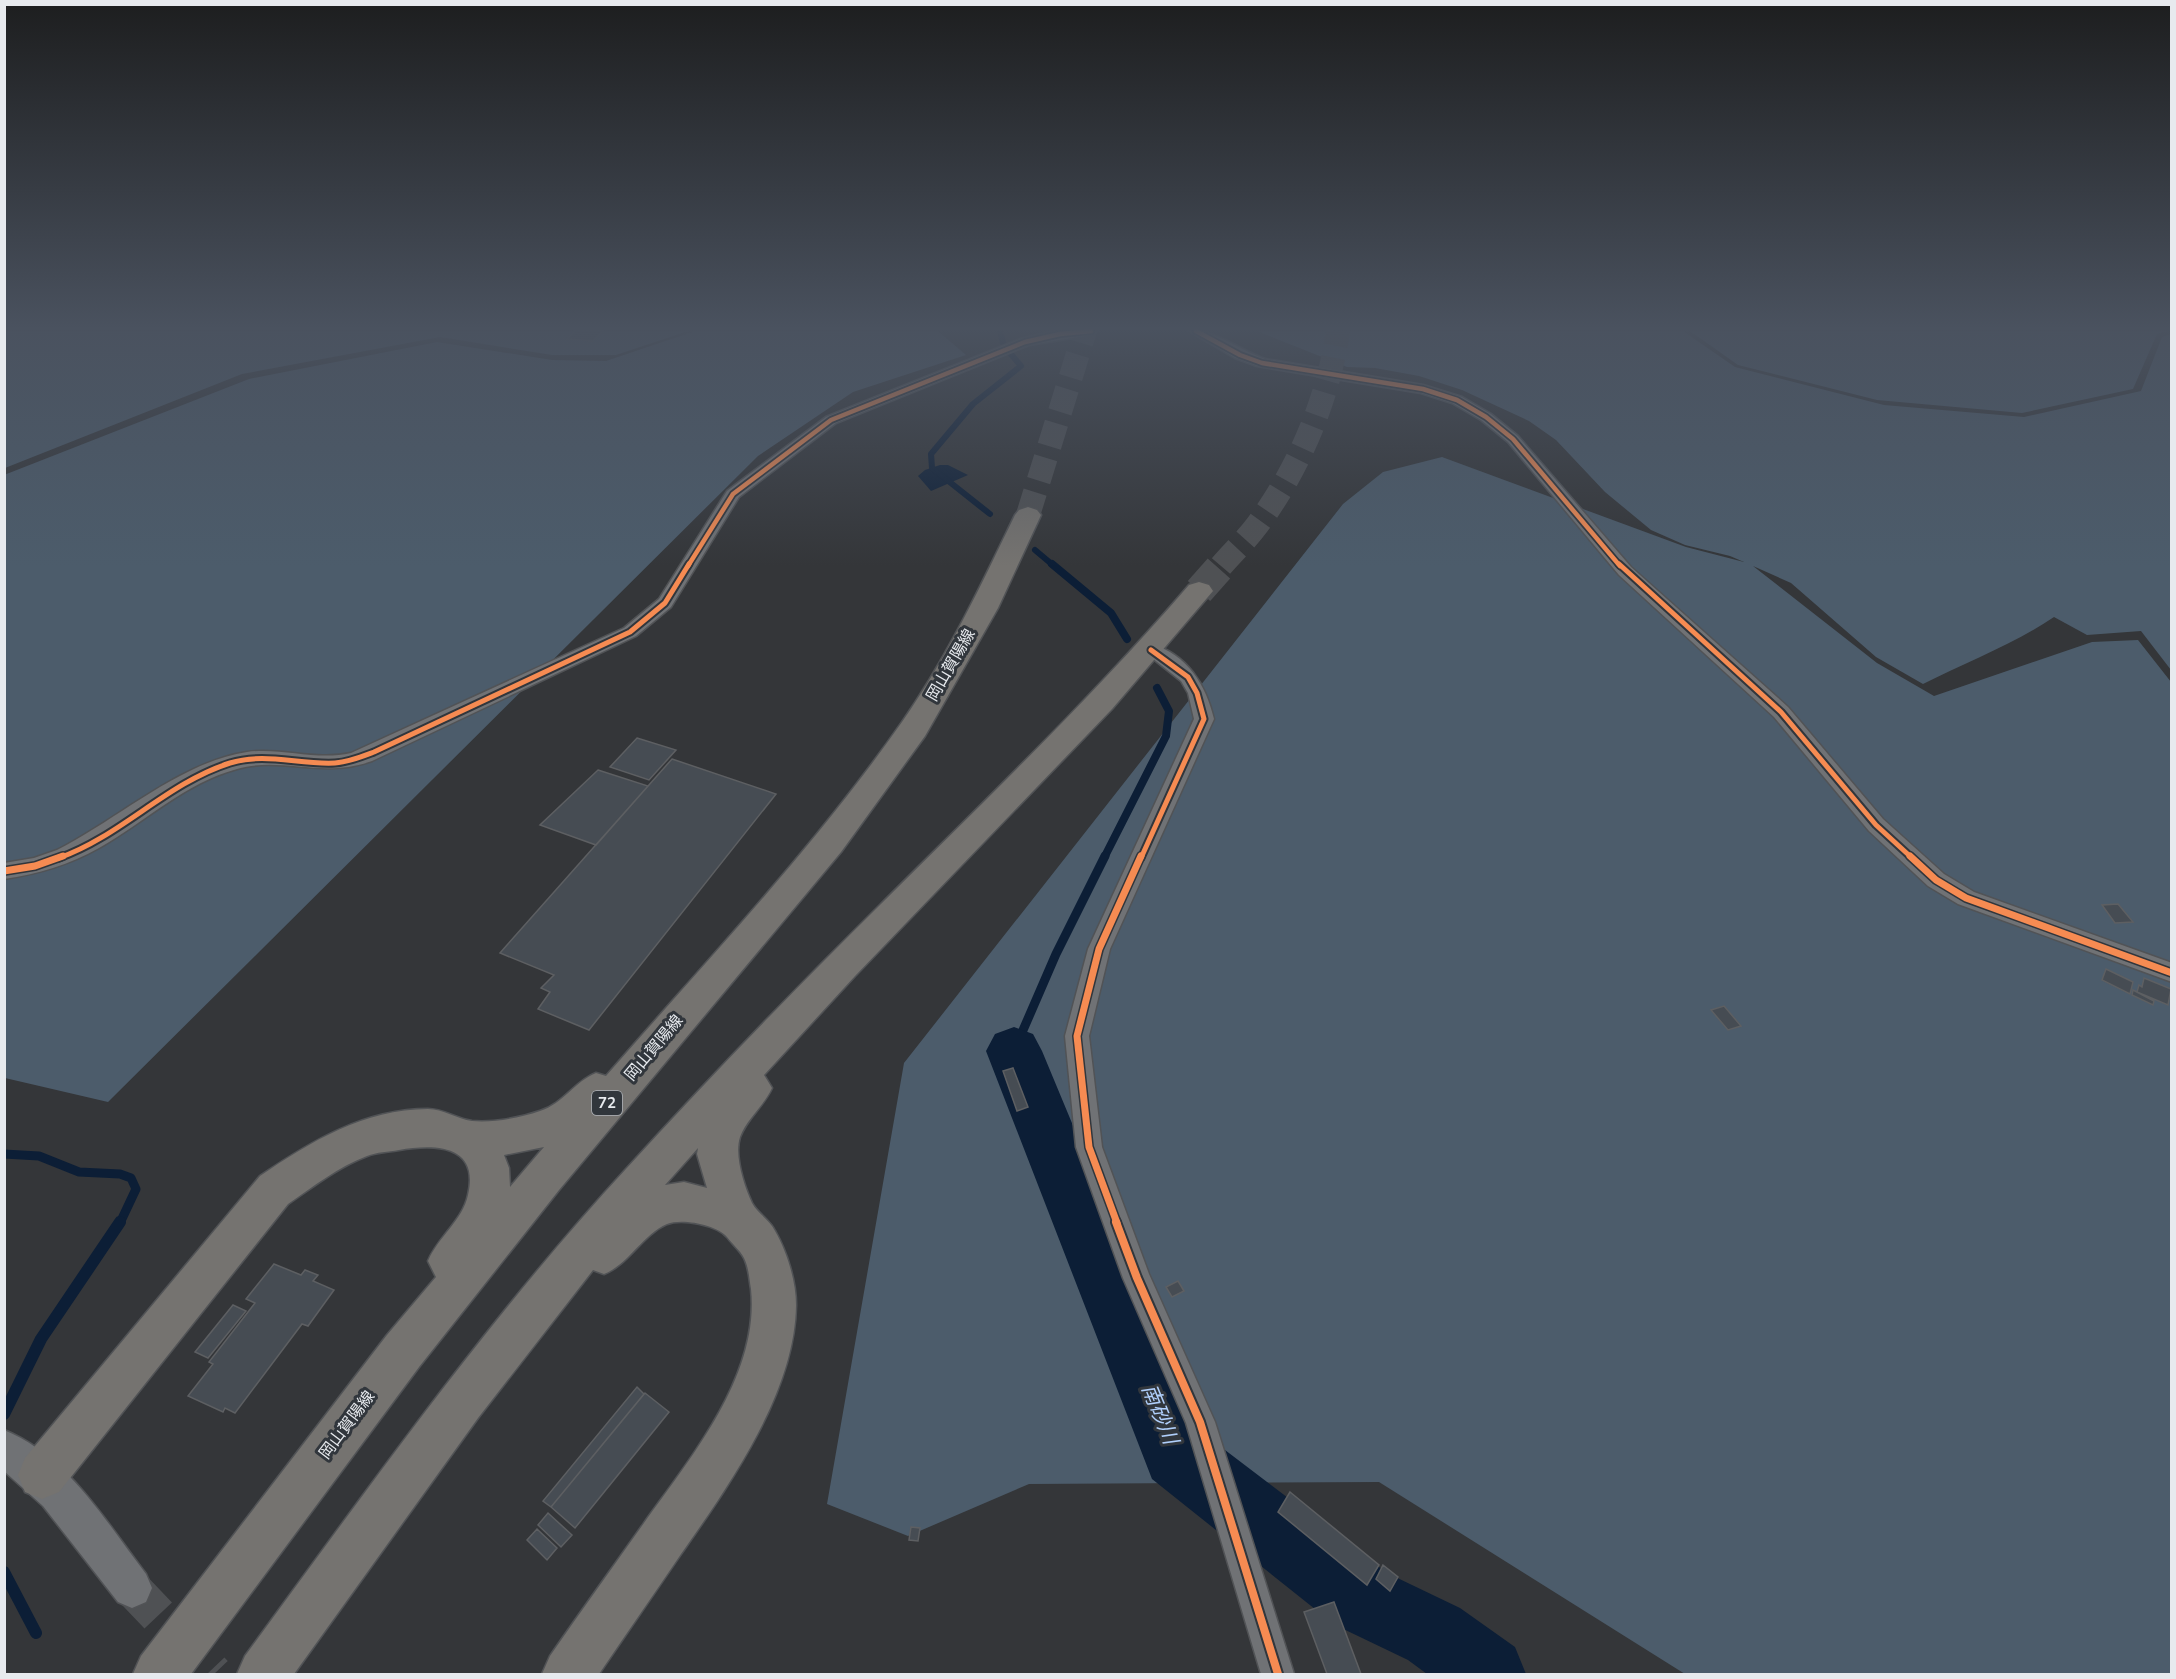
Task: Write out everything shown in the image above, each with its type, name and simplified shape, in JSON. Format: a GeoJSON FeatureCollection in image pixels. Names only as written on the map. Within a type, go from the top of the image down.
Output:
{"type":"FeatureCollection","features":[{"type":"Feature","properties":{"kind":"main road","name":"岡山賀陽線"},"geometry":{"type":"LineString","coordinates":[[159,1674],[403,1352],[545,1176],[829,843],[914,728],[984,608],[1028,515]]}},
{"type":"Feature","properties":{"kind":"main road"},"geometry":{"type":"LineString","coordinates":[[263,1674],[477,1381],[589,1242],[842,968],[1090,716],[1151,650],[1199,591]]}},
{"type":"Feature","properties":{"kind":"main road"},"geometry":{"type":"LineString","coordinates":[[42,1475],[274,1190],[321,1157],[366,1137],[429,1127],[472,1139],[511,1136],[552,1127],[583,1105],[742,922],[790,888]]}},
{"type":"Feature","properties":{"kind":"main road"},"geometry":{"type":"LineString","coordinates":[[568,1674],[724,1451],[759,1377],[770,1339],[774,1304],[770,1270],[760,1244],[735,1215],[717,1154],[720,1136],[734,1109],[802,1032],[842,968]]}},
{"type":"Feature","properties":{"kind":"main road"},"geometry":{"type":"LineString","coordinates":[[318,1464],[396,1325],[464,1244],[485,1210],[491,1188],[489,1166],[472,1139]]}},
{"type":"Feature","properties":{"kind":"main road"},"geometry":{"type":"LineString","coordinates":[[321,1595],[411,1497],[613,1241],[658,1206],[684,1202],[735,1215]]}},
{"type":"Feature","properties":{"kind":"street"},"geometry":{"type":"LineString","coordinates":[[4,871],[46,863],[71,852],[191,781],[230,763],[272,757],[347,762],[374,753],[630,632],[665,603],[733,494],[831,420],[857,409]]}},
{"type":"Feature","properties":{"kind":"street"},"geometry":{"type":"LineString","coordinates":[[1473,409],[1513,439],[1624,571],[1781,712],[1876,825],[1936,880],[1965,898],[2172,973]]}},
{"type":"Feature","properties":{"kind":"street"},"geometry":{"type":"LineString","coordinates":[[1151,650],[1184,671],[1196,684],[1204,719],[1099,949],[1077,1036],[1089,1147],[1137,1278],[1200,1422],[1278,1674]]}},
{"type":"Feature","properties":{"kind":"street"},"geometry":{"type":"LineString","coordinates":[[4,1449],[20,1457],[42,1475],[132,1588]]}},
{"type":"Feature","properties":{"kind":"shaded area"},"geometry":{"type":"Polygon","coordinates":[[[5,409],[153,409],[5,468],[5,409]]]}},
{"type":"Feature","properties":{"kind":"shaded area"},"geometry":{"type":"Polygon","coordinates":[[[172,409],[827,409],[758,456],[108,1102],[5,1078],[4,475],[172,409]]]}},
{"type":"Feature","properties":{"kind":"shaded area"},"geometry":{"type":"Polygon","coordinates":[[[1504,409],[1935,409],[2024,417],[2058,409],[2171,409],[2171,670],[2141,631],[2087,635],[2054,617],[2007,644],[1923,684],[1876,657],[1791,583],[1753,566],[1877,663],[1934,696],[2092,642],[2138,640],[2171,682],[2171,1674],[1685,1674],[1379,1482],[1029,1484],[908,1536],[827,1504],[904,1063],[1343,504],[1383,472],[1442,457],[1686,547],[1744,562],[1730,556],[1685,545],[1651,530],[1605,492],[1556,440],[1529,421],[1504,409]]]}},
{"type":"Feature","properties":{"kind":"shaded area"},"geometry":{"type":"Polygon","coordinates":[[[1981,409],[2039,409],[2022,413],[1981,409]]]}},
{"type":"Feature","properties":{"kind":"water"},"geometry":{"type":"Polygon","coordinates":[[[948,465],[968,475],[931,491],[918,476],[925,470],[948,465]]]}},
{"type":"Feature","properties":{"kind":"building"},"geometry":{"type":"Polygon","coordinates":[[[637,738],[676,750],[649,780],[610,767],[637,738]]]}},
{"type":"Feature","properties":{"kind":"building"},"geometry":{"type":"Polygon","coordinates":[[[672,759],[776,794],[589,1030],[538,1009],[550,992],[541,988],[554,975],[500,953],[672,759]]]}},
{"type":"Feature","properties":{"kind":"building"},"geometry":{"type":"Polygon","coordinates":[[[598,770],[648,786],[596,845],[540,825],[598,770]]]}},
{"type":"Feature","properties":{"kind":"building"},"geometry":{"type":"Polygon","coordinates":[[[2118,904],[2133,922],[2115,923],[2102,905],[2118,904]]]}},
{"type":"Feature","properties":{"kind":"building"},"geometry":{"type":"Polygon","coordinates":[[[2106,969],[2133,982],[2130,994],[2102,980],[2106,969]]]}},
{"type":"Feature","properties":{"kind":"building"},"geometry":{"type":"Polygon","coordinates":[[[2144,978],[2171,989],[2168,1005],[2137,992],[2139,985],[2142,987],[2144,978]]]}},
{"type":"Feature","properties":{"kind":"building"},"geometry":{"type":"Polygon","coordinates":[[[2133,990],[2154,1001],[2153,1005],[2132,995],[2133,990]]]}},
{"type":"Feature","properties":{"kind":"building"},"geometry":{"type":"Polygon","coordinates":[[[1724,1006],[1741,1026],[1728,1030],[1711,1010],[1724,1006]]]}},
{"type":"Feature","properties":{"kind":"building"},"geometry":{"type":"Polygon","coordinates":[[[1013,1068],[1028,1107],[1017,1111],[1003,1071],[1013,1068]]]}},
{"type":"Feature","properties":{"kind":"building"},"geometry":{"type":"Polygon","coordinates":[[[274,1264],[301,1275],[305,1270],[318,1275],[313,1281],[334,1290],[308,1326],[302,1324],[235,1413],[225,1408],[223,1412],[188,1396],[213,1364],[209,1362],[255,1303],[246,1299],[274,1264]]]}},
{"type":"Feature","properties":{"kind":"building"},"geometry":{"type":"Polygon","coordinates":[[[1178,1281],[1184,1291],[1172,1297],[1166,1287],[1178,1281]]]}},
{"type":"Feature","properties":{"kind":"building"},"geometry":{"type":"Polygon","coordinates":[[[233,1305],[246,1311],[208,1358],[195,1352],[233,1305]]]}},
{"type":"Feature","properties":{"kind":"building"},"geometry":{"type":"Polygon","coordinates":[[[637,1387],[644,1394],[551,1507],[543,1501],[637,1387]]]}},
{"type":"Feature","properties":{"kind":"building"},"geometry":{"type":"Polygon","coordinates":[[[645,1393],[669,1412],[575,1528],[551,1507],[645,1393]]]}},
{"type":"Feature","properties":{"kind":"building"},"geometry":{"type":"Polygon","coordinates":[[[1290,1492],[1379,1565],[1367,1585],[1278,1512],[1290,1492]]]}},
{"type":"Feature","properties":{"kind":"building"},"geometry":{"type":"Polygon","coordinates":[[[548,1513],[572,1535],[561,1547],[538,1525],[548,1513]]]}},
{"type":"Feature","properties":{"kind":"building"},"geometry":{"type":"Polygon","coordinates":[[[911,1527],[920,1528],[918,1541],[909,1540],[911,1527]]]}},
{"type":"Feature","properties":{"kind":"building"},"geometry":{"type":"Polygon","coordinates":[[[537,1529],[557,1548],[547,1560],[527,1540],[537,1529]]]}},
{"type":"Feature","properties":{"kind":"building"},"geometry":{"type":"Polygon","coordinates":[[[1383,1565],[1398,1577],[1390,1591],[1376,1579],[1383,1565]]]}},
{"type":"Feature","properties":{"kind":"building"},"geometry":{"type":"Polygon","coordinates":[[[1334,1602],[1361,1674],[1327,1674],[1304,1612],[1334,1602]]]}},
{"type":"Feature","properties":{"kind":"waterway"},"geometry":{"type":"LineString","coordinates":[[969,409],[931,454],[932,468],[990,514]]}},
{"type":"Feature","properties":{"kind":"waterway"},"geometry":{"type":"LineString","coordinates":[[1035,550],[1054,566]]}},
{"type":"Feature","properties":{"kind":"waterway"},"geometry":{"type":"LineString","coordinates":[[1052,564],[1111,613],[1127,639]]}},
{"type":"Feature","properties":{"kind":"waterway"},"geometry":{"type":"LineString","coordinates":[[1104,858],[1166,736],[1169,711],[1157,688]]}},
{"type":"Feature","properties":{"kind":"waterway"},"geometry":{"type":"LineString","coordinates":[[1014,1051],[1056,954],[1104,858]]}},
{"type":"Feature","properties":{"kind":"waterway","name":"南砂川"},"geometry":{"type":"LineString","coordinates":[[1014,1051],[1176,1455],[1361,1599],[1434,1634],[1488,1674]]}},
{"type":"Feature","properties":{"kind":"waterway"},"geometry":{"type":"LineString","coordinates":[[4,1154],[39,1156],[79,1172],[120,1174],[131,1178],[136,1189],[120,1223]]}},
{"type":"Feature","properties":{"kind":"waterway"},"geometry":{"type":"LineString","coordinates":[[4,1414],[41,1339],[120,1222]]}},
{"type":"Feature","properties":{"kind":"waterway"},"geometry":{"type":"LineString","coordinates":[[4,1572],[36,1633]]}},
{"type":"Feature","properties":{"kind":"tunnel"},"geometry":{"type":"LineString","coordinates":[[1028,515],[1061,409]]}},
{"type":"Feature","properties":{"kind":"tunnel"},"geometry":{"type":"LineString","coordinates":[[1221,566],[1258,524],[1273,502],[1299,457],[1318,409]]}},
{"type":"Feature","properties":{"kind":"tunnel"},"geometry":{"type":"LineString","coordinates":[[1199,591],[1223,564]]}},
{"type":"Feature","properties":{"kind":"tunnel"},"geometry":{"type":"LineString","coordinates":[[132,1588],[214,1674]]}},
{"type":"Feature","properties":{"kind":"cycle path"},"geometry":{"type":"LineString","coordinates":[[4,871],[35,866],[64,856],[92,842],[173,790],[230,763],[261,758],[334,763],[365,756],[630,632],[665,603],[733,494],[831,420],[857,409]]}},
{"type":"Feature","properties":{"kind":"cycle path"},"geometry":{"type":"LineString","coordinates":[[1473,409],[1513,439],[1625,571],[1781,712],[1876,825],[1936,880],[1966,898],[2172,973]]}},
{"type":"Feature","properties":{"kind":"cycle path"},"geometry":{"type":"LineString","coordinates":[[1151,650],[1188,677],[1197,693],[1204,719],[1099,949],[1077,1036],[1089,1147],[1137,1278],[1200,1422],[1278,1674]]}}]}
